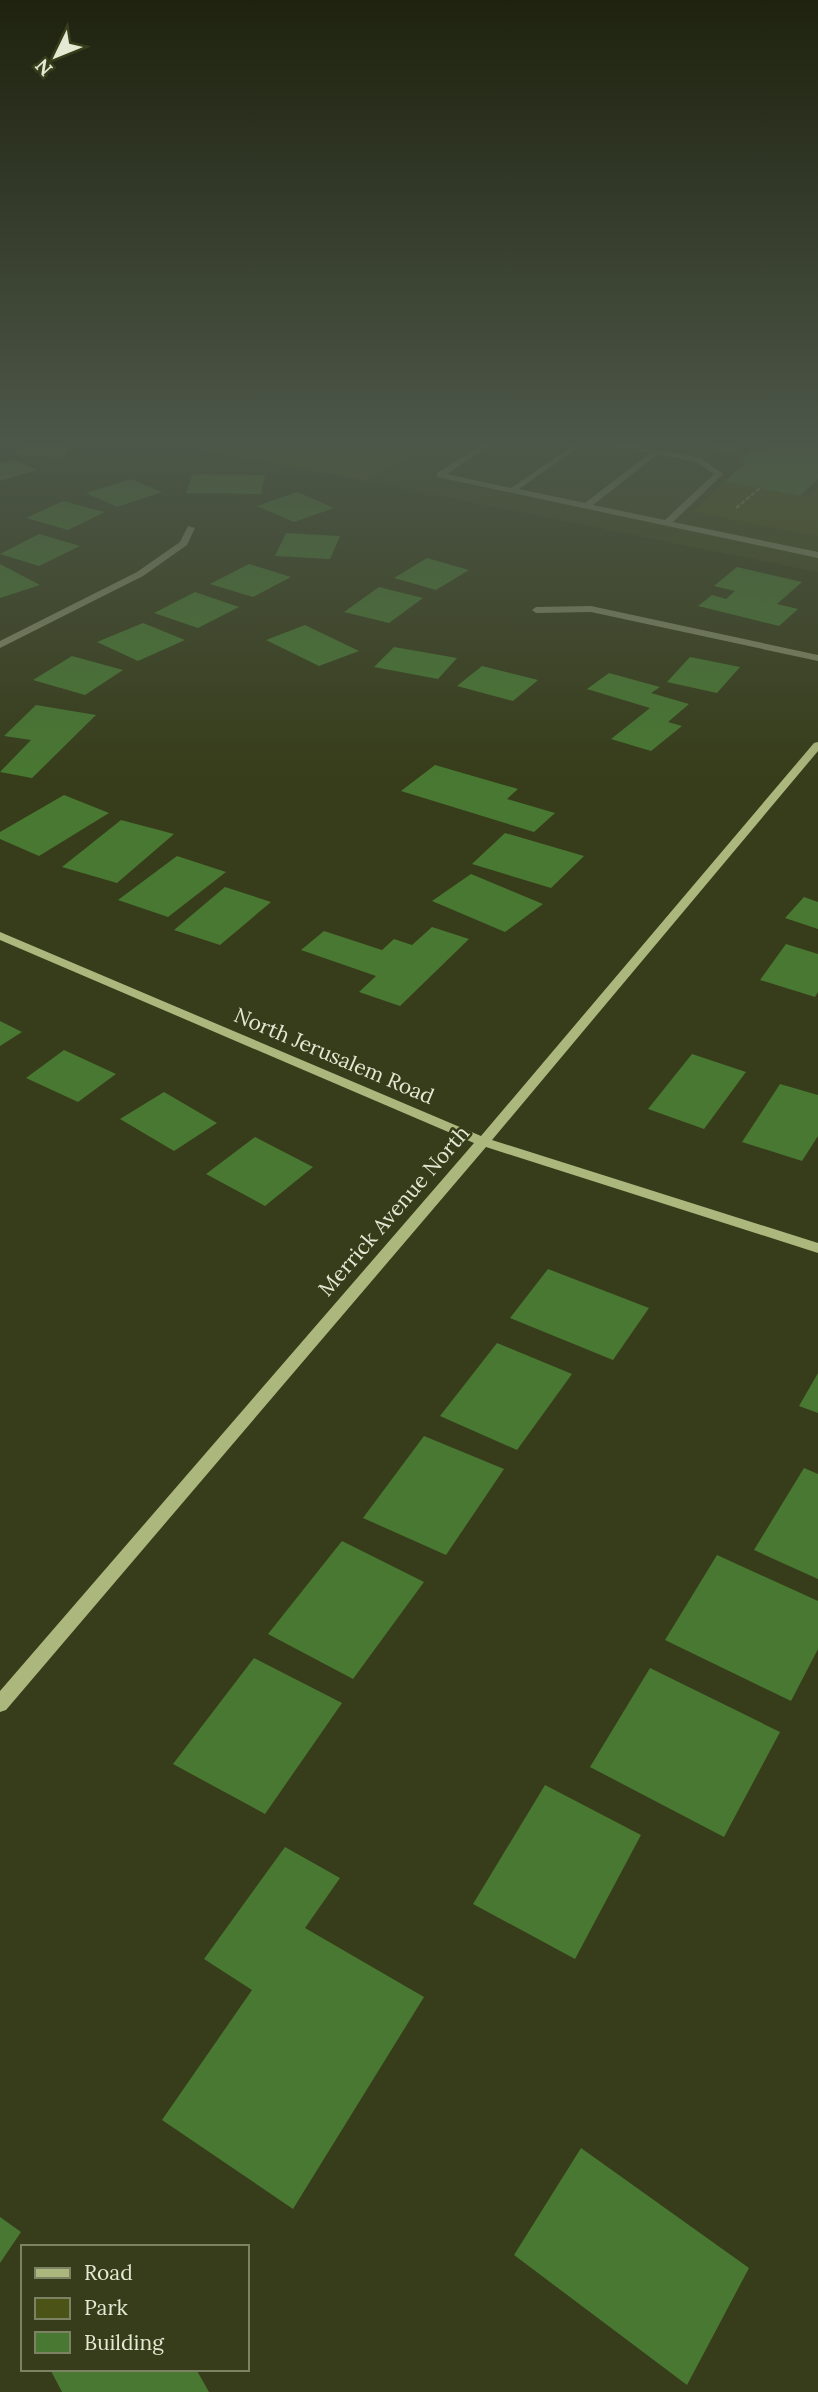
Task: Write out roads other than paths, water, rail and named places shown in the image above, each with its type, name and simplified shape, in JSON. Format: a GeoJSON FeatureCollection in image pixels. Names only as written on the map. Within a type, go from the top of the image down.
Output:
{"type":"FeatureCollection","features":[{"type":"Feature","properties":{"kind":"main road","name":"Merrick Avenue North"},"geometry":{"type":"LineString","coordinates":[[0,1704],[484,1142],[818,745]]}},
{"type":"Feature","properties":{"kind":"main road","name":"North Jerusalem Road"},"geometry":{"type":"LineString","coordinates":[[0,936],[484,1142],[818,1248]]}},
{"type":"Feature","properties":{"kind":"street"},"geometry":{"type":"LineString","coordinates":[[0,645],[140,574],[167,555]]}},
{"type":"Feature","properties":{"kind":"street"},"geometry":{"type":"LineString","coordinates":[[536,610],[591,609],[818,658]]}}]}
